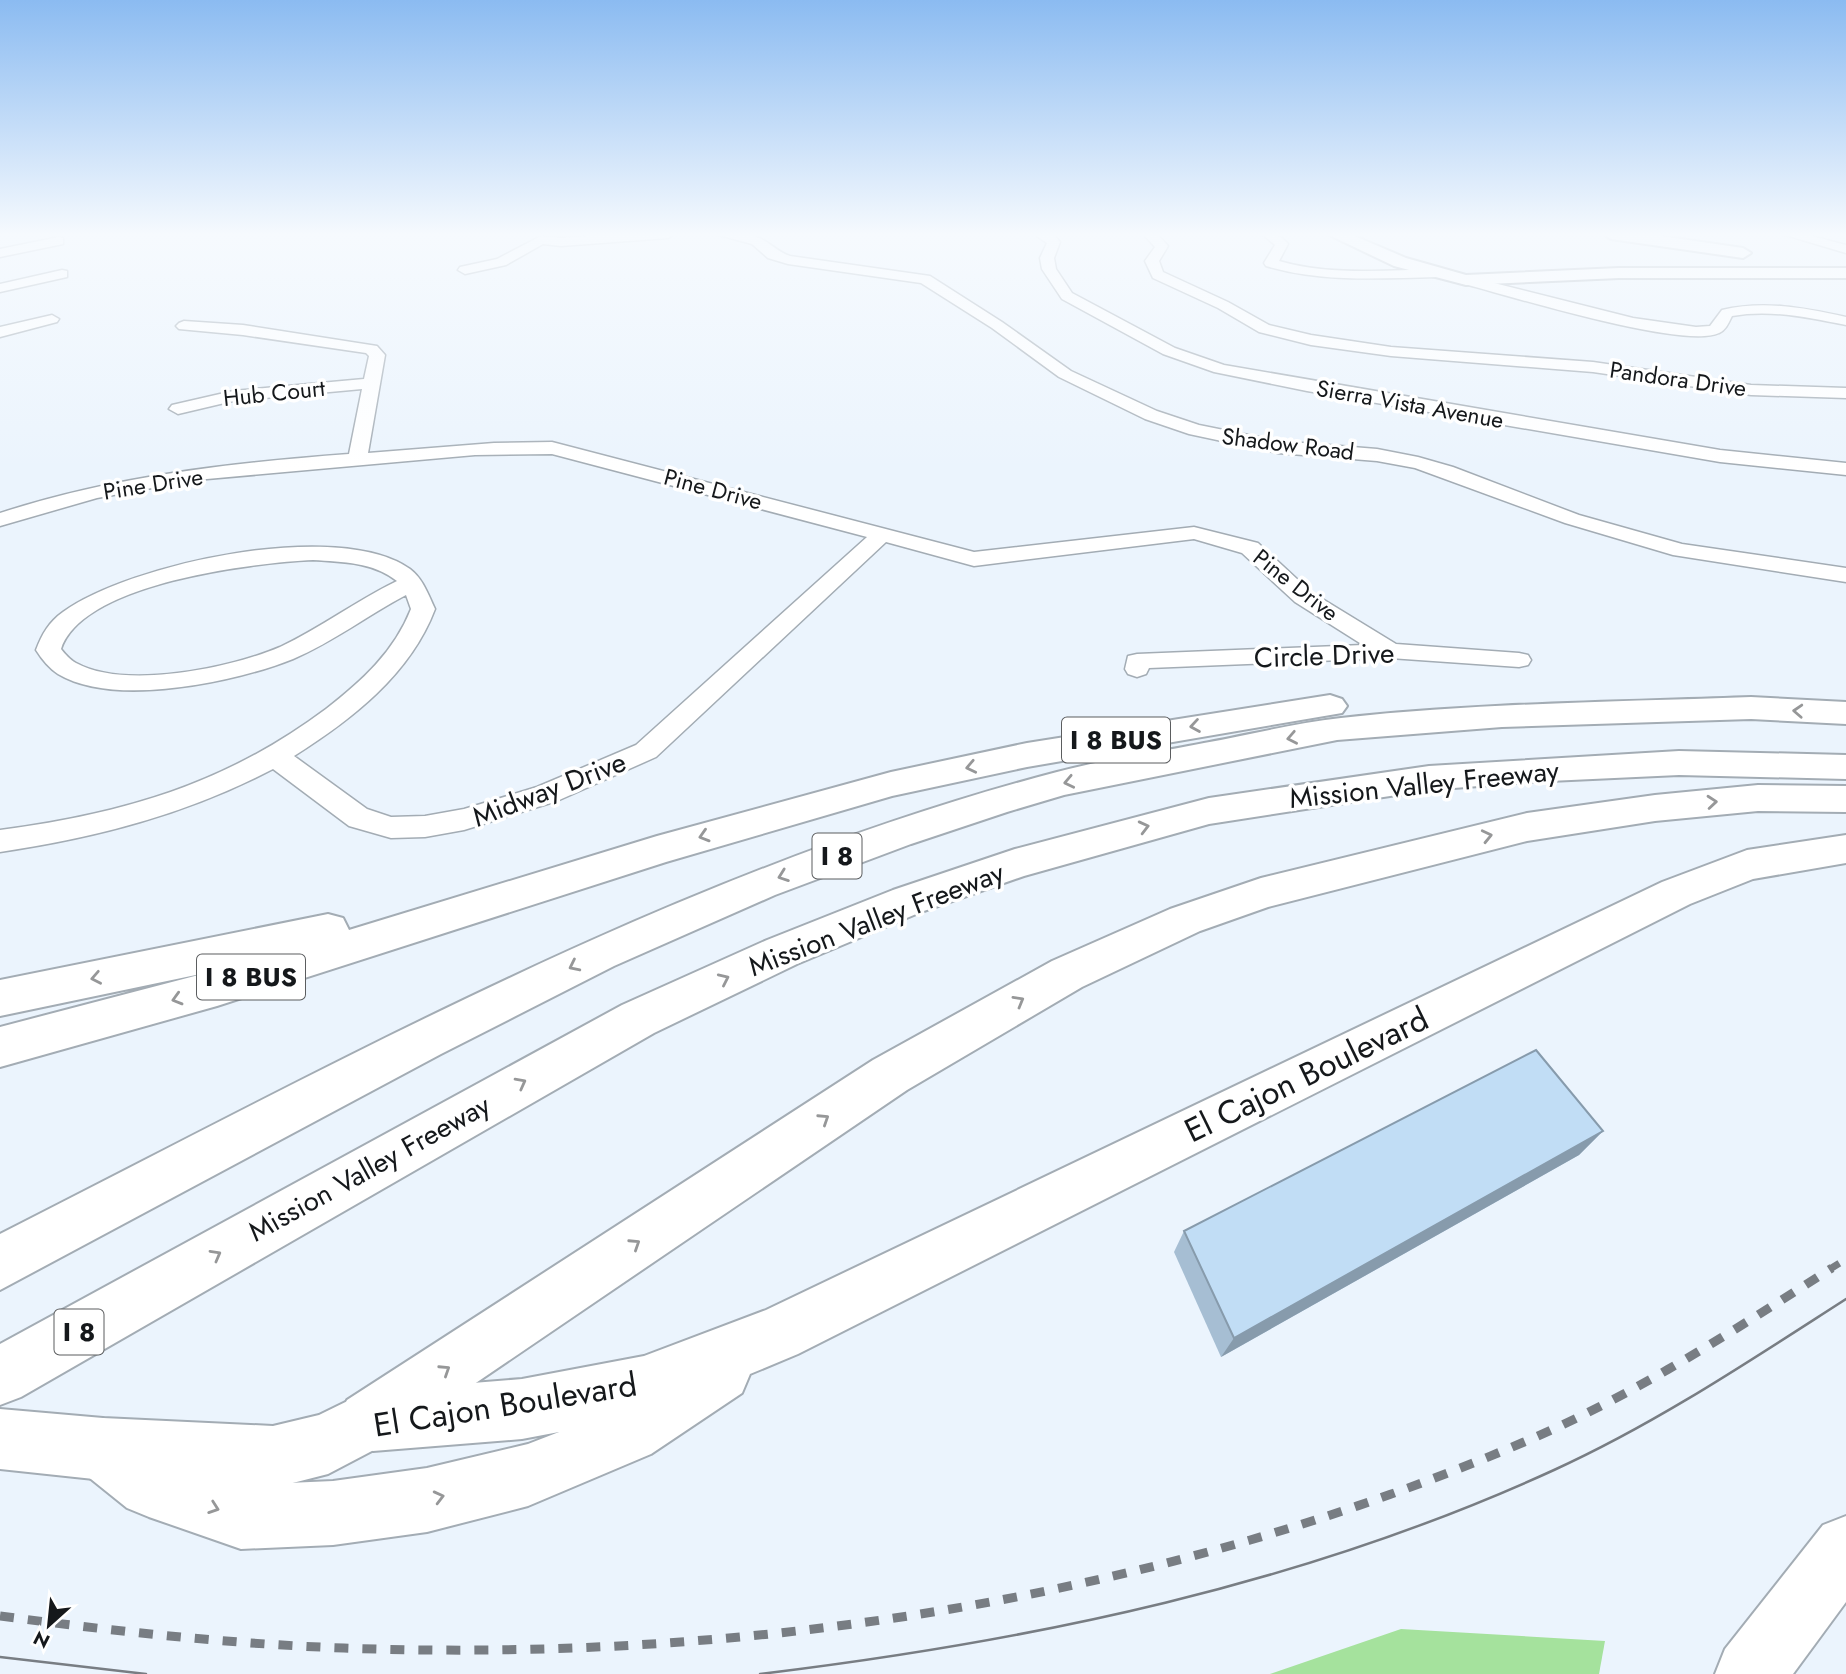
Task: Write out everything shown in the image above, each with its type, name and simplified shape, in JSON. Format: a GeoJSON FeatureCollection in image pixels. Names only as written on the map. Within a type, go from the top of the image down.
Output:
{"type":"FeatureCollection","features":[{"type":"Feature","properties":{"kind":"main road","name":"I 8 BUS"},"geometry":{"type":"LineString","coordinates":[[0,1047],[217,988],[785,812],[891,784],[1027,755],[1309,708],[1463,694],[1751,708]]}},
{"type":"Feature","properties":{"kind":"main road","name":"Mission Valley Freeway"},"geometry":{"type":"LineString","coordinates":[[0,1262],[425,1040],[599,954],[761,884],[897,834],[994,803],[1062,783],[1337,729],[1502,716],[1751,708],[1846,713]]}},
{"type":"Feature","properties":{"kind":"main road","name":"Mission Valley Freeway"},"geometry":{"type":"LineString","coordinates":[[0,1376],[639,1019],[782,952],[907,901],[1015,864],[1209,811],[1429,778],[1679,763],[1846,766]]}},
{"type":"Feature","properties":{"kind":"main road"},"geometry":{"type":"LineString","coordinates":[[368,1421],[890,1075],[1067,974],[1185,920],[1261,892],[1527,827],[1655,808],[1758,798],[1846,799]]}},
{"type":"Feature","properties":{"kind":"main road","name":"El Cajon Boulevard"},"geometry":{"type":"LineString","coordinates":[[0,1439],[103,1449],[273,1457],[328,1443],[368,1421],[522,1409],[645,1385],[778,1334],[1676,893],[1747,865],[1846,849]]}},
{"type":"Feature","properties":{"kind":"main road"},"geometry":{"type":"LineString","coordinates":[[0,998],[354,924],[499,899]]}},
{"type":"Feature","properties":{"kind":"main road","name":"El Cajon Boulevard"},"geometry":{"type":"LineString","coordinates":[[103,1449],[149,1486],[241,1517],[333,1513],[427,1500],[528,1475],[630,1433],[778,1334]]}},
{"type":"Feature","properties":{"kind":"main road"},"geometry":{"type":"LineString","coordinates":[[1750,1674],[1846,1548]]}},
{"type":"Feature","properties":{"kind":"street","name":"Shadow Road"},"geometry":{"type":"LineString","coordinates":[[977,312],[1065,374],[1151,415],[1195,430],[1278,447],[1377,455],[1418,463],[1459,475],[1572,519],[1647,541],[1745,561],[1846,575]]}},
{"type":"Feature","properties":{"kind":"street","name":"Sierra Vista Avenue"},"geometry":{"type":"LineString","coordinates":[[1097,312],[1169,351],[1208,365],[1307,386],[1720,456],[1846,469]]}},
{"type":"Feature","properties":{"kind":"street","name":"Pandora Drive"},"geometry":{"type":"LineString","coordinates":[[1235,312],[1252,324],[1270,331],[1356,348],[1593,367],[1747,389],[1812,394],[1846,393]]}},
{"type":"Feature","properties":{"kind":"street"},"geometry":{"type":"LineString","coordinates":[[1592,312],[1693,331],[1713,330],[1720,326],[1727,313],[1732,312]]}},
{"type":"Feature","properties":{"kind":"street"},"geometry":{"type":"LineString","coordinates":[[1797,312],[1846,321]]}},
{"type":"Feature","properties":{"kind":"street"},"geometry":{"type":"LineString","coordinates":[[0,332],[52,319]]}},
{"type":"Feature","properties":{"kind":"street"},"geometry":{"type":"LineString","coordinates":[[184,326],[243,330],[371,349],[377,355],[358,458]]}},
{"type":"Feature","properties":{"kind":"street","name":"Hub Court"},"geometry":{"type":"LineString","coordinates":[[178,409],[233,396],[371,383]]}},
{"type":"Feature","properties":{"kind":"street","name":"Pine Drive"},"geometry":{"type":"LineString","coordinates":[[0,520],[80,495],[153,481],[358,458],[503,447],[552,448],[974,559],[1194,533],[1250,548],[1303,597],[1390,651]]}},
{"type":"Feature","properties":{"kind":"street","name":"Midway Drive"},"geometry":{"type":"LineString","coordinates":[[277,758],[363,821],[385,826],[419,828],[462,822],[599,775],[646,751],[883,534]]}},
{"type":"Feature","properties":{"kind":"street"},"geometry":{"type":"LineString","coordinates":[[0,841],[71,830],[166,806],[225,784],[277,758],[313,734],[379,679],[411,638],[423,609],[412,583],[401,571],[384,564],[351,557],[292,555],[224,562],[162,578],[90,605],[61,624],[50,637],[48,650],[53,658],[69,671],[104,680],[147,681],[212,674],[287,652],[338,625],[382,596],[412,583]]}},
{"type":"Feature","properties":{"kind":"street","name":"Circle Drive"},"geometry":{"type":"LineString","coordinates":[[1137,669],[1137,661],[1390,651],[1519,660]]}},
{"type":"Feature","properties":{"kind":"green space"},"geometry":{"type":"Polygon","coordinates":[[[1401,1629],[1605,1641],[1599,1674],[1270,1674],[1401,1629]]]}},
{"type":"Feature","properties":{"kind":"building"},"geometry":{"type":"Polygon","coordinates":[[[1536,1050],[1603,1131],[1234,1338],[1184,1231],[1536,1050]]]}},
{"type":"Feature","properties":{"kind":"tram line"},"geometry":{"type":"LineString","coordinates":[[760,1674],[964,1644],[1065,1625],[1165,1603],[1362,1546],[1459,1510],[1592,1452],[1703,1390],[1846,1299]]}},
{"type":"Feature","properties":{"kind":"tram line"},"geometry":{"type":"LineString","coordinates":[[0,1657],[146,1674]]}},
{"type":"Feature","properties":{"kind":"railway"},"geometry":{"type":"LineString","coordinates":[[1830,1269],[1846,1259]]}},
{"type":"Feature","properties":{"kind":"railway"},"geometry":{"type":"LineString","coordinates":[[0,1616],[129,1632],[258,1643],[344,1648],[495,1650],[646,1644],[796,1631],[946,1610],[1094,1581],[1240,1543],[1384,1497],[1524,1442],[1604,1404],[1682,1361],[1832,1268]]}}]}
